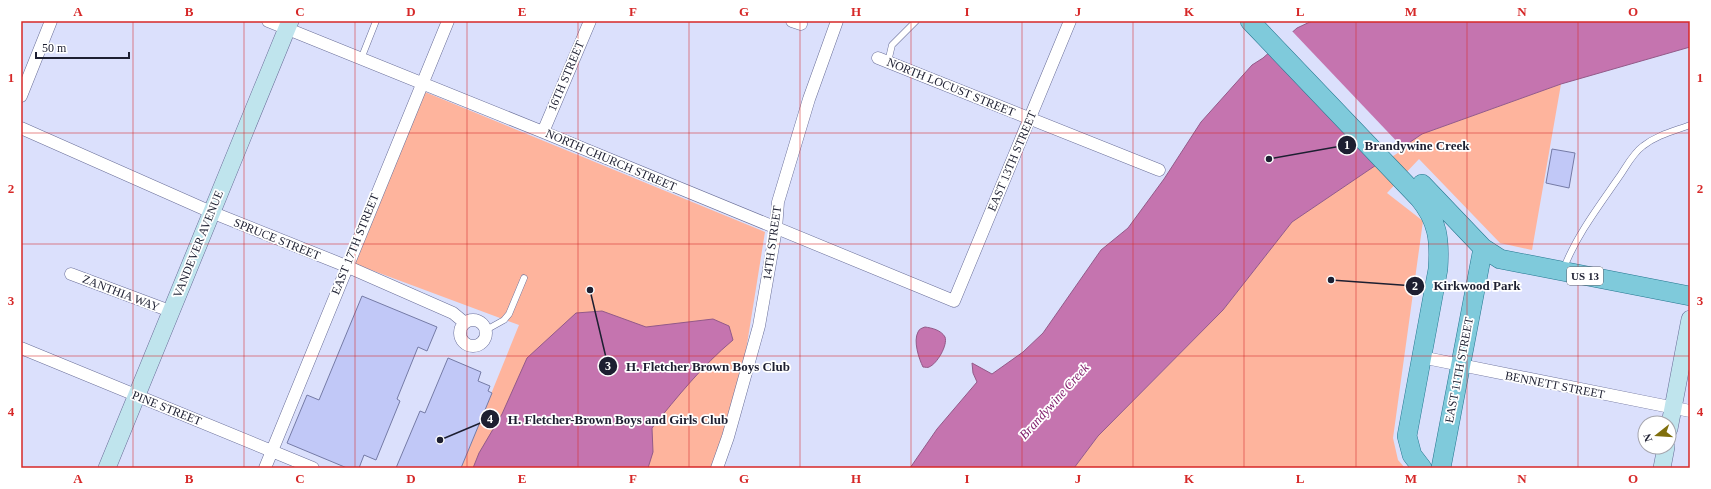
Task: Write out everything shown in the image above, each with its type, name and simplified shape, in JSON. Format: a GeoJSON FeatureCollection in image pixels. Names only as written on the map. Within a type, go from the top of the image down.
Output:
{"type":"FeatureCollection","features":[{"type":"Feature","properties":{"kind":"main road","name":"US 13"},"geometry":{"type":"LineString","coordinates":[[1250,21],[1276,41],[1402,172],[1483,248],[1500,259],[1690,296]]}},
{"type":"Feature","properties":{"kind":"main road","name":"US 13"},"geometry":{"type":"LineString","coordinates":[[1268,21],[1276,41]]}},
{"type":"Feature","properties":{"kind":"main road","name":"US 13"},"geometry":{"type":"LineString","coordinates":[[1402,172],[1433,218],[1437,231],[1439,252],[1438,269],[1407,436],[1412,455],[1422,468]]}},
{"type":"Feature","properties":{"kind":"main road","name":"EAST 11TH STREET"},"geometry":{"type":"LineString","coordinates":[[1441,468],[1483,248]]}},
{"type":"Feature","properties":{"kind":"street"},"geometry":{"type":"LineString","coordinates":[[21,96],[51,21]]}},
{"type":"Feature","properties":{"kind":"street","name":"NORTH CHURCH STREET"},"geometry":{"type":"LineString","coordinates":[[268,21],[289,25],[361,59],[954,301]]}},
{"type":"Feature","properties":{"kind":"street","name":"EAST 17TH STREET"},"geometry":{"type":"LineString","coordinates":[[265,468],[346,266],[448,21]]}},
{"type":"Feature","properties":{"kind":"street","name":"16TH STREET"},"geometry":{"type":"LineString","coordinates":[[543,132],[590,21]]}},
{"type":"Feature","properties":{"kind":"street","name":"14TH STREET"},"geometry":{"type":"LineString","coordinates":[[717,468],[728,437],[759,326],[776,229],[778,202],[809,99],[837,21]]}},
{"type":"Feature","properties":{"kind":"street","name":"EAST 13TH STREET"},"geometry":{"type":"LineString","coordinates":[[954,301],[1070,21]]}},
{"type":"Feature","properties":{"kind":"street","name":"VANDEVER AVENUE"},"geometry":{"type":"LineString","coordinates":[[107,468],[170,311],[289,25]]}},
{"type":"Feature","properties":{"kind":"street","name":"NORTH LOCUST STREET"},"geometry":{"type":"LineString","coordinates":[[883,60],[1159,170]]}},
{"type":"Feature","properties":{"kind":"street","name":"SPRUCE STREET"},"geometry":{"type":"LineString","coordinates":[[21,128],[211,212],[346,266],[453,313],[465,323]]}},
{"type":"Feature","properties":{"kind":"street","name":"ZANTHIA WAY"},"geometry":{"type":"LineString","coordinates":[[71,274],[170,311]]}},
{"type":"Feature","properties":{"kind":"street"},"geometry":{"type":"LineString","coordinates":[[1672,415],[1690,319]]}},
{"type":"Feature","properties":{"kind":"street"},"geometry":{"type":"LineString","coordinates":[[472,320],[477,320],[483,324],[486,330],[486,337],[483,342],[477,346],[468,346],[460,334],[461,328],[465,323],[472,320]]}},
{"type":"Feature","properties":{"kind":"street","name":"PINE STREET"},"geometry":{"type":"LineString","coordinates":[[21,348],[313,468]]}},
{"type":"Feature","properties":{"kind":"street","name":"BENNETT STREET"},"geometry":{"type":"LineString","coordinates":[[1421,357],[1460,366],[1690,410]]}},
{"type":"Feature","properties":{"kind":"street"},"geometry":{"type":"LineString","coordinates":[[1662,468],[1664,455]]}},
{"type":"Feature","properties":{"kind":"lane"},"geometry":{"type":"LineString","coordinates":[[361,59],[376,21]]}},
{"type":"Feature","properties":{"kind":"lane"},"geometry":{"type":"LineString","coordinates":[[883,60],[892,45],[916,21]]}},
{"type":"Feature","properties":{"kind":"lane"},"geometry":{"type":"LineString","coordinates":[[1563,272],[1570,253],[1600,203],[1641,146],[1656,137],[1690,125]]}},
{"type":"Feature","properties":{"kind":"lane"},"geometry":{"type":"LineString","coordinates":[[486,330],[504,320],[509,314],[524,278]]}},
{"type":"Feature","properties":{"kind":"shaded area"},"geometry":{"type":"Polygon","coordinates":[[[1561,84],[1532,250],[1500,243],[1419,159],[1387,193],[1423,221],[1393,438],[1398,460],[1405,468],[1074,468],[1098,436],[1223,310],[1292,222],[1422,134],[1561,84]]]}},
{"type":"Feature","properties":{"kind":"shaded area"},"geometry":{"type":"Polygon","coordinates":[[[425,92],[765,232],[744,363],[716,468],[461,468],[519,325],[355,264],[425,92]]]}},
{"type":"Feature","properties":{"kind":"water"},"geometry":{"type":"Polygon","coordinates":[[[1312,21],[1690,21],[1690,47],[1561,84],[1422,134],[1292,222],[1223,310],[1098,436],[1074,468],[910,468],[937,429],[977,382],[973,373],[972,363],[992,374],[1023,352],[1043,333],[1101,250],[1128,228],[1164,179],[1201,122],[1252,65],[1263,58],[1297,28],[1312,21]]]}},
{"type":"Feature","properties":{"kind":"water"},"geometry":{"type":"Polygon","coordinates":[[[602,311],[646,327],[713,319],[729,326],[733,340],[701,371],[652,428],[653,452],[648,468],[473,468],[479,453],[502,414],[527,358],[576,313],[602,311]]]}},
{"type":"Feature","properties":{"kind":"water"},"geometry":{"type":"Polygon","coordinates":[[[925,327],[939,331],[946,340],[938,358],[928,367],[923,367],[916,345],[918,331],[925,327]]]}},
{"type":"Feature","properties":{"kind":"pier"},"geometry":{"type":"Polygon","coordinates":[[[1291,30],[1404,149],[1376,167],[1267,52],[1291,30]]]}},
{"type":"Feature","properties":{"kind":"building"},"geometry":{"type":"Polygon","coordinates":[[[1552,149],[1575,153],[1569,188],[1546,183],[1552,149]]]}},
{"type":"Feature","properties":{"kind":"building"},"geometry":{"type":"Polygon","coordinates":[[[362,296],[437,327],[427,351],[418,347],[397,399],[400,401],[376,460],[364,455],[359,468],[347,468],[287,443],[307,395],[319,400],[362,296]]]}},
{"type":"Feature","properties":{"kind":"building"},"geometry":{"type":"Polygon","coordinates":[[[448,358],[481,372],[478,381],[490,386],[488,391],[492,393],[461,468],[396,468],[420,411],[425,413],[448,358]]]}},
{"type":"Feature","properties":{"kind":"place","name":"Brandywine Creek"},"geometry":{"type":"Point","coordinates":[1269,159]}},
{"type":"Feature","properties":{"kind":"place","name":"Kirkwood Park"},"geometry":{"type":"Point","coordinates":[1331,280]}},
{"type":"Feature","properties":{"kind":"place","name":"H. Fletcher Brown Boys Club"},"geometry":{"type":"Point","coordinates":[590,290]}},
{"type":"Feature","properties":{"kind":"place","name":"H. Fletcher-Brown Boys and Girls Club"},"geometry":{"type":"Point","coordinates":[440,440]}}]}
